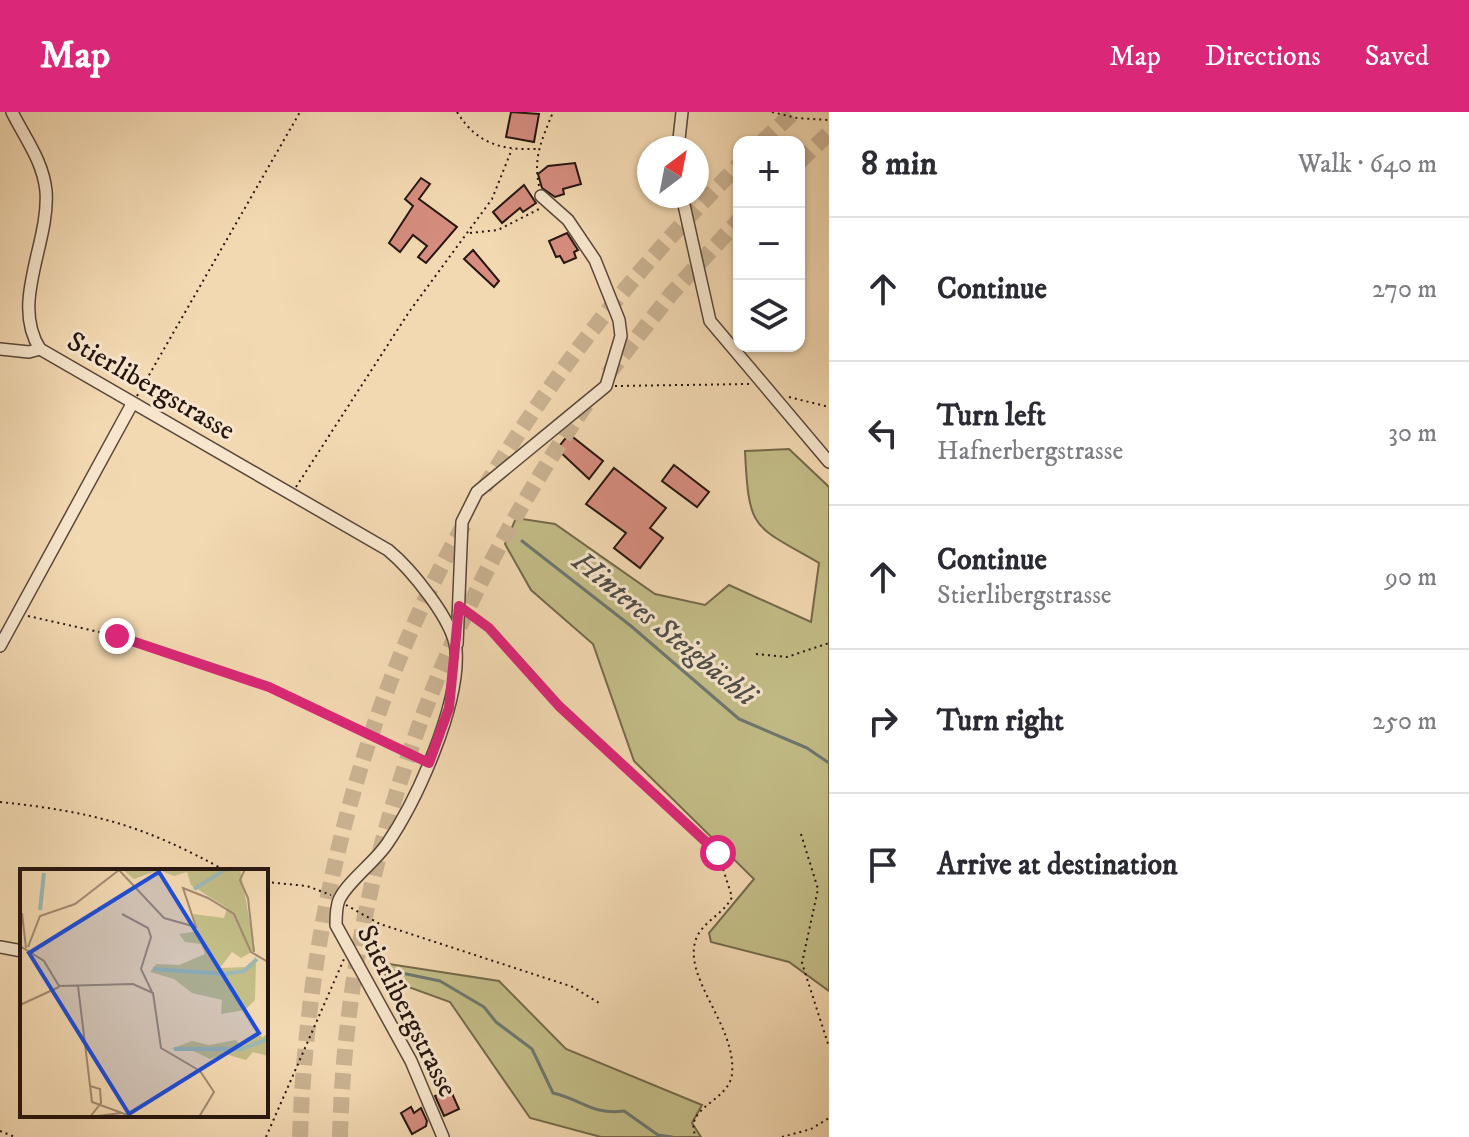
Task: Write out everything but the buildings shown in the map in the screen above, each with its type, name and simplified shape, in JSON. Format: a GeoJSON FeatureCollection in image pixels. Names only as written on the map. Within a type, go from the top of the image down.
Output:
{"type":"FeatureCollection","features":[{"type":"Feature","properties":{"kind":"lane","name":"Stierlibergstrasse"},"geometry":{"type":"LineString","coordinates":[[12,112],[35,151],[46,190],[43,234],[27,311],[31,333],[40,349],[388,550],[406,565],[448,625],[456,649],[449,708],[429,763],[397,830],[339,900],[336,925],[347,952],[411,1061],[443,1137]]}},
{"type":"Feature","properties":{"kind":"lane"},"geometry":{"type":"LineString","coordinates":[[679,136],[682,112]]}},
{"type":"Feature","properties":{"kind":"lane"},"geometry":{"type":"LineString","coordinates":[[456,649],[462,522],[468,505],[477,492],[606,386],[621,336],[619,320],[588,248],[568,220],[545,200]]}},
{"type":"Feature","properties":{"kind":"lane"},"geometry":{"type":"LineString","coordinates":[[685,208],[710,321],[773,391],[829,462]]}},
{"type":"Feature","properties":{"kind":"lane"},"geometry":{"type":"LineString","coordinates":[[0,349],[29,352],[40,349]]}},
{"type":"Feature","properties":{"kind":"lane"},"geometry":{"type":"LineString","coordinates":[[0,646],[15,613],[132,404]]}},
{"type":"Feature","properties":{"kind":"lane"},"geometry":{"type":"LineString","coordinates":[[436,608],[459,606]]}},
{"type":"Feature","properties":{"kind":"lane"},"geometry":{"type":"LineString","coordinates":[[0,947],[20,951]]}},
{"type":"Feature","properties":{"kind":"path"},"geometry":{"type":"LineString","coordinates":[[132,404],[300,112]]}},
{"type":"Feature","properties":{"kind":"path"},"geometry":{"type":"LineString","coordinates":[[457,112],[477,137],[512,149],[536,149]]}},
{"type":"Feature","properties":{"kind":"path"},"geometry":{"type":"LineString","coordinates":[[469,233],[498,230],[545,200],[534,164],[536,149],[553,112]]}},
{"type":"Feature","properties":{"kind":"path"},"geometry":{"type":"LineString","coordinates":[[772,112],[797,118],[829,120]]}},
{"type":"Feature","properties":{"kind":"path"},"geometry":{"type":"LineString","coordinates":[[291,495],[409,312],[492,199],[512,149]]}},
{"type":"Feature","properties":{"kind":"path"},"geometry":{"type":"LineString","coordinates":[[606,386],[750,384]]}},
{"type":"Feature","properties":{"kind":"path"},"geometry":{"type":"LineString","coordinates":[[773,391],[808,405],[829,407]]}},
{"type":"Feature","properties":{"kind":"path"},"geometry":{"type":"LineString","coordinates":[[459,606],[489,628],[559,706],[696,831],[722,861],[732,897],[698,935],[693,956],[725,1028],[732,1073],[724,1093],[695,1115],[692,1122],[696,1137]]}},
{"type":"Feature","properties":{"kind":"path"},"geometry":{"type":"LineString","coordinates":[[15,613],[117,636],[269,687],[429,763]]}},
{"type":"Feature","properties":{"kind":"path"},"geometry":{"type":"LineString","coordinates":[[756,654],[787,657],[829,643]]}},
{"type":"Feature","properties":{"kind":"path"},"geometry":{"type":"LineString","coordinates":[[0,802],[104,817],[141,829],[222,869]]}},
{"type":"Feature","properties":{"kind":"path"},"geometry":{"type":"LineString","coordinates":[[801,834],[818,889],[802,963],[829,1047]]}},
{"type":"Feature","properties":{"kind":"path"},"geometry":{"type":"LineString","coordinates":[[268,882],[307,886],[380,924],[573,987],[599,1003]]}},
{"type":"Feature","properties":{"kind":"path"},"geometry":{"type":"LineString","coordinates":[[266,1137],[347,952]]}},
{"type":"Feature","properties":{"kind":"path"},"geometry":{"type":"LineString","coordinates":[[782,1137],[811,1129],[829,1118]]}},
{"type":"Feature","properties":{"kind":"path"},"geometry":{"type":"LineString","coordinates":[[0,1131],[15,1137]]}},
{"type":"Feature","properties":{"kind":"shaded area"},"geometry":{"type":"Polygon","coordinates":[[[789,449],[829,487],[829,991],[789,962],[711,942],[709,933],[754,879],[634,761],[593,644],[531,590],[505,544],[516,518],[555,524],[655,594],[705,605],[729,585],[811,622],[819,563],[767,532],[758,523],[749,497],[745,451],[789,449]]]}},
{"type":"Feature","properties":{"kind":"shaded area"},"geometry":{"type":"Polygon","coordinates":[[[376,962],[499,981],[566,1049],[702,1105],[692,1123],[701,1137],[601,1137],[530,1118],[450,1002],[389,980],[376,962]]]}},
{"type":"Feature","properties":{"kind":"waterway","name":"Hinteres Steigbächli"},"geometry":{"type":"LineString","coordinates":[[522,541],[631,626],[739,719],[807,748],[829,763]]}},
{"type":"Feature","properties":{"kind":"waterway"},"geometry":{"type":"LineString","coordinates":[[392,971],[440,981],[484,1007],[496,1022],[532,1049],[553,1093],[595,1109],[624,1111],[658,1135],[672,1137]]}},
{"type":"Feature","properties":{"kind":"tunnel"},"geometry":{"type":"LineString","coordinates":[[768,136],[794,112]]}},
{"type":"Feature","properties":{"kind":"tunnel"},"geometry":{"type":"LineString","coordinates":[[805,156],[829,133]]}},
{"type":"Feature","properties":{"kind":"tunnel"},"geometry":{"type":"LineString","coordinates":[[484,488],[541,400],[601,319],[667,241],[733,171]]}},
{"type":"Feature","properties":{"kind":"tunnel"},"geometry":{"type":"LineString","coordinates":[[608,374],[672,293],[733,227]]}},
{"type":"Feature","properties":{"kind":"tunnel"},"geometry":{"type":"LineString","coordinates":[[340,1137],[346,1038],[360,941],[382,844],[411,750],[446,657],[488,568],[536,482],[590,399]]}},
{"type":"Feature","properties":{"kind":"tunnel"},"geometry":{"type":"LineString","coordinates":[[300,1137],[314,976],[346,818],[369,740],[397,664],[430,590],[467,519]]}},
{"type":"Feature","properties":{"kind":"route"},"geometry":{"type":"LineString","coordinates":[[117,636],[269,687],[429,763],[449,708],[459,606],[489,628],[559,706],[718,853]]}}]}
